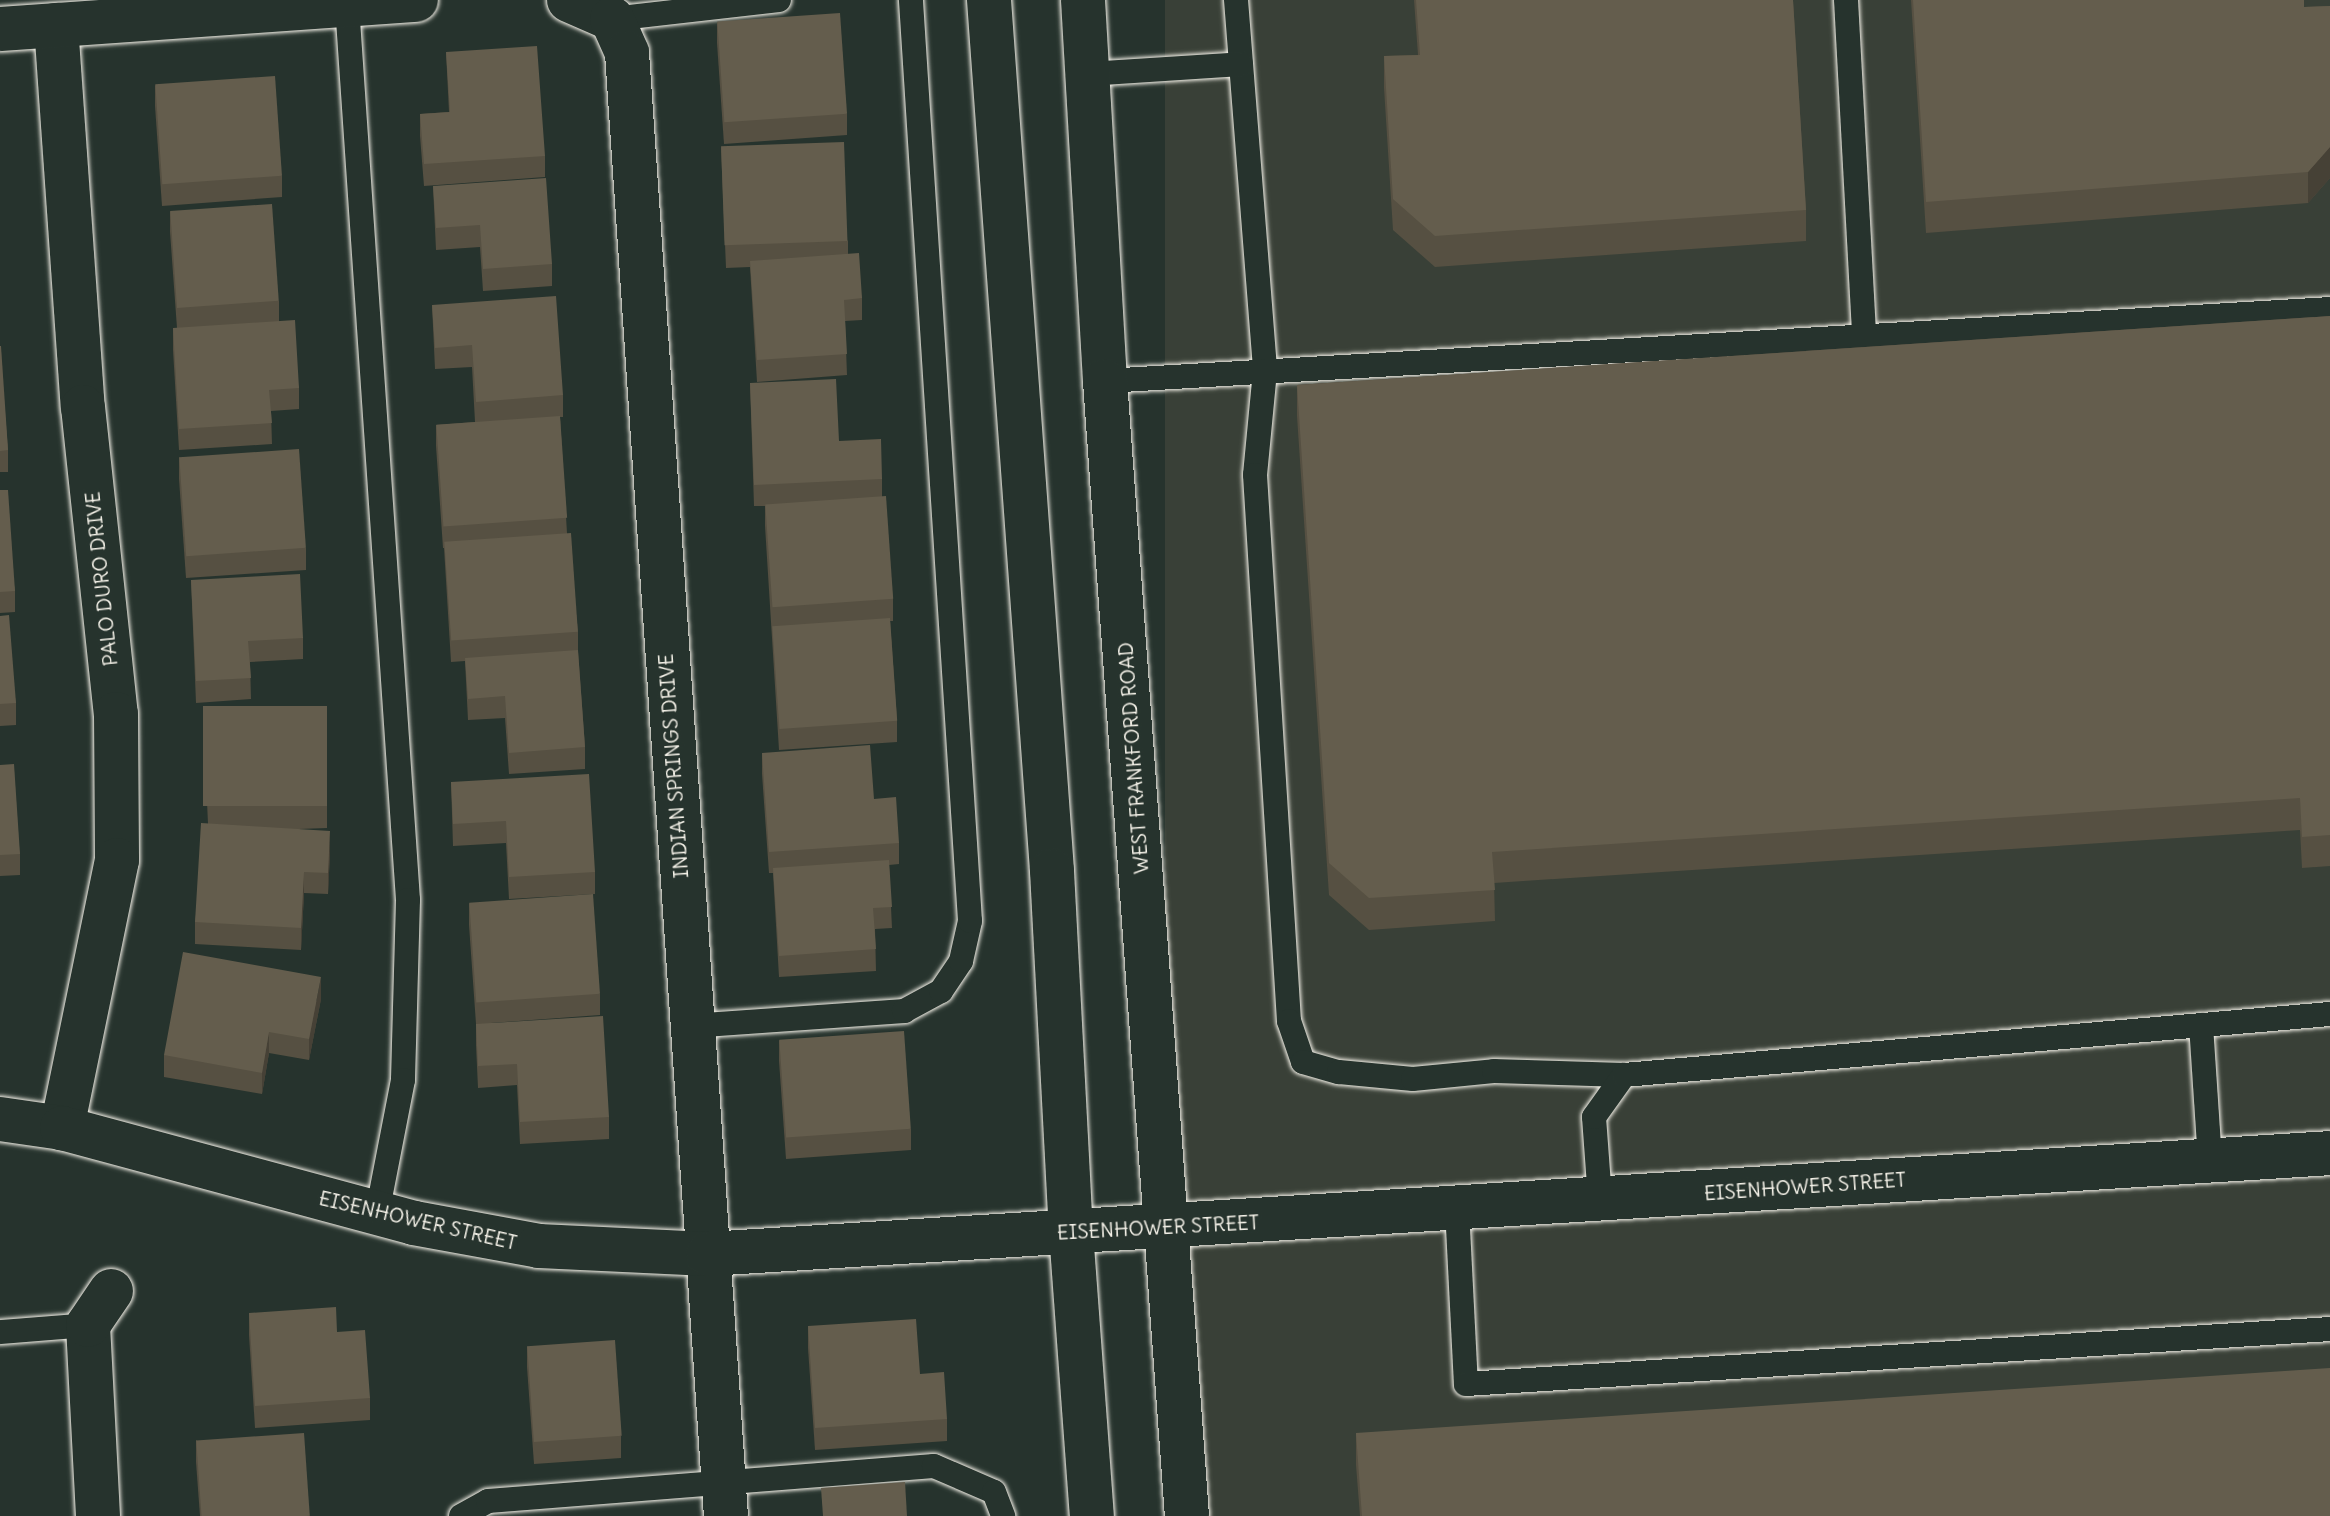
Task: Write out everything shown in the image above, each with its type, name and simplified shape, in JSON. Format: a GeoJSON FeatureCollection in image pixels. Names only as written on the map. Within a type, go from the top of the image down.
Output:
{"type":"FeatureCollection","features":[{"type":"Feature","properties":{"kind":"street"},"geometry":{"type":"LineString","coordinates":[[0,29],[416,0]]}},
{"type":"Feature","properties":{"kind":"street"},"geometry":{"type":"LineString","coordinates":[[569,0],[612,19]]}},
{"type":"Feature","properties":{"kind":"street"},"geometry":{"type":"LineString","coordinates":[[989,0],[1052,871],[1071,1232],[1092,1516]]}},
{"type":"Feature","properties":{"kind":"street","name":"WEST FRANKFORD ROAD"},"geometry":{"type":"LineString","coordinates":[[1083,0],[1105,381],[1187,1516]]}},
{"type":"Feature","properties":{"kind":"street","name":"INDIAN SPRINGS DRIVE"},"geometry":{"type":"LineString","coordinates":[[612,19],[627,53],[724,1499]]}},
{"type":"Feature","properties":{"kind":"street","name":"PALO DURO DRIVE"},"geometry":{"type":"LineString","coordinates":[[56,25],[83,407],[116,714],[117,860],[62,1128]]}},
{"type":"Feature","properties":{"kind":"street","name":"EISENHOWER STREET"},"geometry":{"type":"LineString","coordinates":[[0,1119],[62,1128],[377,1214],[539,1246],[708,1254],[2330,1153]]}},
{"type":"Feature","properties":{"kind":"street"},"geometry":{"type":"LineString","coordinates":[[98,1516],[100,1308]]}},
{"type":"Feature","properties":{"kind":"lane"},"geometry":{"type":"LineString","coordinates":[[612,19],[779,0]]}},
{"type":"Feature","properties":{"kind":"lane"},"geometry":{"type":"LineString","coordinates":[[690,1026],[904,1011],[941,991],[961,961],[970,921],[911,0]]}},
{"type":"Feature","properties":{"kind":"lane"},"geometry":{"type":"LineString","coordinates":[[1236,0],[1265,371],[1255,475],[1289,1021],[1303,1062],[1339,1072],[1413,1079],[1494,1071],[1624,1075],[2330,1014]]}},
{"type":"Feature","properties":{"kind":"lane"},"geometry":{"type":"LineString","coordinates":[[1846,0],[1864,336]]}},
{"type":"Feature","properties":{"kind":"lane"},"geometry":{"type":"LineString","coordinates":[[347,5],[408,900],[403,1080],[377,1214]]}},
{"type":"Feature","properties":{"kind":"lane"},"geometry":{"type":"LineString","coordinates":[[1088,74],[1241,64]]}},
{"type":"Feature","properties":{"kind":"lane"},"geometry":{"type":"LineString","coordinates":[[1105,381],[2330,309]]}},
{"type":"Feature","properties":{"kind":"lane"},"geometry":{"type":"LineString","coordinates":[[2201,1025],[2210,1160]]}},
{"type":"Feature","properties":{"kind":"lane"},"geometry":{"type":"LineString","coordinates":[[1600,1199],[1594,1117],[1624,1075]]}},
{"type":"Feature","properties":{"kind":"lane"},"geometry":{"type":"LineString","coordinates":[[1457,1208],[1466,1384],[2330,1329]]}},
{"type":"Feature","properties":{"kind":"lane"},"geometry":{"type":"LineString","coordinates":[[0,1332],[100,1308]]}},
{"type":"Feature","properties":{"kind":"lane"},"geometry":{"type":"LineString","coordinates":[[461,1516],[488,1501],[724,1499],[934,1466],[994,1492],[1003,1516]]}},
{"type":"Feature","properties":{"kind":"shaded area"},"geometry":{"type":"Polygon","coordinates":[[[1165,0],[2330,0],[2330,1516],[1165,1516],[1165,0]]]}},
{"type":"Feature","properties":{"kind":"building"},"geometry":{"type":"Polygon","coordinates":[[[1416,0],[1793,0],[1806,210],[1435,236],[1393,199],[1384,56],[1420,55],[1416,0]]]}},
{"type":"Feature","properties":{"kind":"building"},"geometry":{"type":"Polygon","coordinates":[[[1913,0],[2304,0],[2304,7],[2330,6],[2330,147],[2308,172],[1926,202],[1913,0]]]}},
{"type":"Feature","properties":{"kind":"building"},"geometry":{"type":"Polygon","coordinates":[[[840,13],[847,114],[724,122],[717,22],[840,13]]]}},
{"type":"Feature","properties":{"kind":"building"},"geometry":{"type":"Polygon","coordinates":[[[537,46],[545,156],[424,164],[420,114],[450,112],[446,52],[537,46]]]}},
{"type":"Feature","properties":{"kind":"building"},"geometry":{"type":"Polygon","coordinates":[[[275,76],[282,176],[162,184],[155,84],[275,76]]]}},
{"type":"Feature","properties":{"kind":"building"},"geometry":{"type":"Polygon","coordinates":[[[844,142],[847,241],[725,245],[721,146],[844,142]]]}},
{"type":"Feature","properties":{"kind":"building"},"geometry":{"type":"Polygon","coordinates":[[[546,178],[552,264],[483,269],[480,225],[436,228],[433,186],[546,178]]]}},
{"type":"Feature","properties":{"kind":"building"},"geometry":{"type":"Polygon","coordinates":[[[272,204],[279,301],[177,308],[170,211],[272,204]]]}},
{"type":"Feature","properties":{"kind":"building"},"geometry":{"type":"Polygon","coordinates":[[[859,253],[862,298],[844,300],[847,354],[757,360],[750,261],[859,253]]]}},
{"type":"Feature","properties":{"kind":"building"},"geometry":{"type":"Polygon","coordinates":[[[556,296],[563,395],[476,402],[472,345],[435,348],[432,305],[556,296]]]}},
{"type":"Feature","properties":{"kind":"building"},"geometry":{"type":"Polygon","coordinates":[[[2330,316],[2330,835],[2302,837],[2300,798],[1492,852],[1495,890],[1369,898],[1329,863],[1297,385],[2330,316]]]}},
{"type":"Feature","properties":{"kind":"building"},"geometry":{"type":"Polygon","coordinates":[[[295,320],[299,388],[269,390],[272,423],[179,429],[173,328],[295,320]]]}},
{"type":"Feature","properties":{"kind":"building"},"geometry":{"type":"Polygon","coordinates":[[[0,346],[8,450],[0,451],[0,346]]]}},
{"type":"Feature","properties":{"kind":"building"},"geometry":{"type":"Polygon","coordinates":[[[836,379],[839,441],[881,439],[882,479],[754,485],[750,383],[836,379]]]}},
{"type":"Feature","properties":{"kind":"building"},"geometry":{"type":"Polygon","coordinates":[[[560,416],[567,518],[443,526],[436,425],[560,416]]]}},
{"type":"Feature","properties":{"kind":"building"},"geometry":{"type":"Polygon","coordinates":[[[299,449],[306,548],[186,556],[179,457],[299,449]]]}},
{"type":"Feature","properties":{"kind":"building"},"geometry":{"type":"Polygon","coordinates":[[[0,490],[8,490],[15,591],[0,592],[0,490]]]}},
{"type":"Feature","properties":{"kind":"building"},"geometry":{"type":"Polygon","coordinates":[[[886,496],[893,599],[772,607],[765,504],[886,496]]]}},
{"type":"Feature","properties":{"kind":"building"},"geometry":{"type":"Polygon","coordinates":[[[571,533],[578,632],[451,641],[444,542],[571,533]]]}},
{"type":"Feature","properties":{"kind":"building"},"geometry":{"type":"Polygon","coordinates":[[[300,574],[303,638],[248,641],[251,678],[196,681],[191,580],[300,574]]]}},
{"type":"Feature","properties":{"kind":"building"},"geometry":{"type":"Polygon","coordinates":[[[9,615],[16,703],[0,704],[0,616],[9,615]]]}},
{"type":"Feature","properties":{"kind":"building"},"geometry":{"type":"Polygon","coordinates":[[[890,618],[897,721],[779,729],[772,626],[890,618]]]}},
{"type":"Feature","properties":{"kind":"building"},"geometry":{"type":"Polygon","coordinates":[[[578,650],[585,747],[509,753],[505,696],[468,699],[465,658],[578,650]]]}},
{"type":"Feature","properties":{"kind":"building"},"geometry":{"type":"Polygon","coordinates":[[[203,706],[327,706],[327,806],[203,806],[203,706]]]}},
{"type":"Feature","properties":{"kind":"building"},"geometry":{"type":"Polygon","coordinates":[[[870,745],[874,799],[896,797],[899,843],[769,852],[762,753],[870,745]]]}},
{"type":"Feature","properties":{"kind":"building"},"geometry":{"type":"Polygon","coordinates":[[[14,764],[20,854],[0,855],[0,765],[14,764]]]}},
{"type":"Feature","properties":{"kind":"building"},"geometry":{"type":"Polygon","coordinates":[[[589,774],[595,872],[509,877],[506,821],[453,824],[451,782],[589,774]]]}},
{"type":"Feature","properties":{"kind":"building"},"geometry":{"type":"Polygon","coordinates":[[[201,823],[330,831],[328,873],[304,872],[301,928],[195,922],[201,823]]]}},
{"type":"Feature","properties":{"kind":"building"},"geometry":{"type":"Polygon","coordinates":[[[889,860],[892,907],[873,908],[876,949],[779,956],[773,868],[889,860]]]}},
{"type":"Feature","properties":{"kind":"building"},"geometry":{"type":"Polygon","coordinates":[[[593,894],[600,994],[476,1002],[469,903],[593,894]]]}},
{"type":"Feature","properties":{"kind":"building"},"geometry":{"type":"Polygon","coordinates":[[[183,952],[321,977],[309,1039],[269,1032],[262,1073],[164,1055],[183,952]]]}},
{"type":"Feature","properties":{"kind":"building"},"geometry":{"type":"Polygon","coordinates":[[[603,1016],[609,1117],[520,1122],[517,1064],[478,1066],[476,1024],[603,1016]]]}},
{"type":"Feature","properties":{"kind":"building"},"geometry":{"type":"Polygon","coordinates":[[[904,1031],[911,1129],[786,1137],[779,1040],[904,1031]]]}},
{"type":"Feature","properties":{"kind":"building"},"geometry":{"type":"Polygon","coordinates":[[[336,1307],[337,1332],[365,1330],[370,1398],[255,1406],[249,1313],[336,1307]]]}},
{"type":"Feature","properties":{"kind":"building"},"geometry":{"type":"Polygon","coordinates":[[[916,1319],[920,1374],[944,1372],[947,1419],[815,1428],[808,1326],[916,1319]]]}},
{"type":"Feature","properties":{"kind":"building"},"geometry":{"type":"Polygon","coordinates":[[[615,1340],[622,1436],[534,1442],[527,1346],[615,1340]]]}},
{"type":"Feature","properties":{"kind":"building"},"geometry":{"type":"Polygon","coordinates":[[[2330,1368],[2330,1516],[1362,1516],[1356,1433],[2330,1368]]]}},
{"type":"Feature","properties":{"kind":"building"},"geometry":{"type":"Polygon","coordinates":[[[304,1433],[310,1516],[202,1516],[196,1441],[304,1433]]]}},
{"type":"Feature","properties":{"kind":"building"},"geometry":{"type":"Polygon","coordinates":[[[905,1482],[907,1516],[823,1516],[821,1488],[905,1482]]]}}]}
